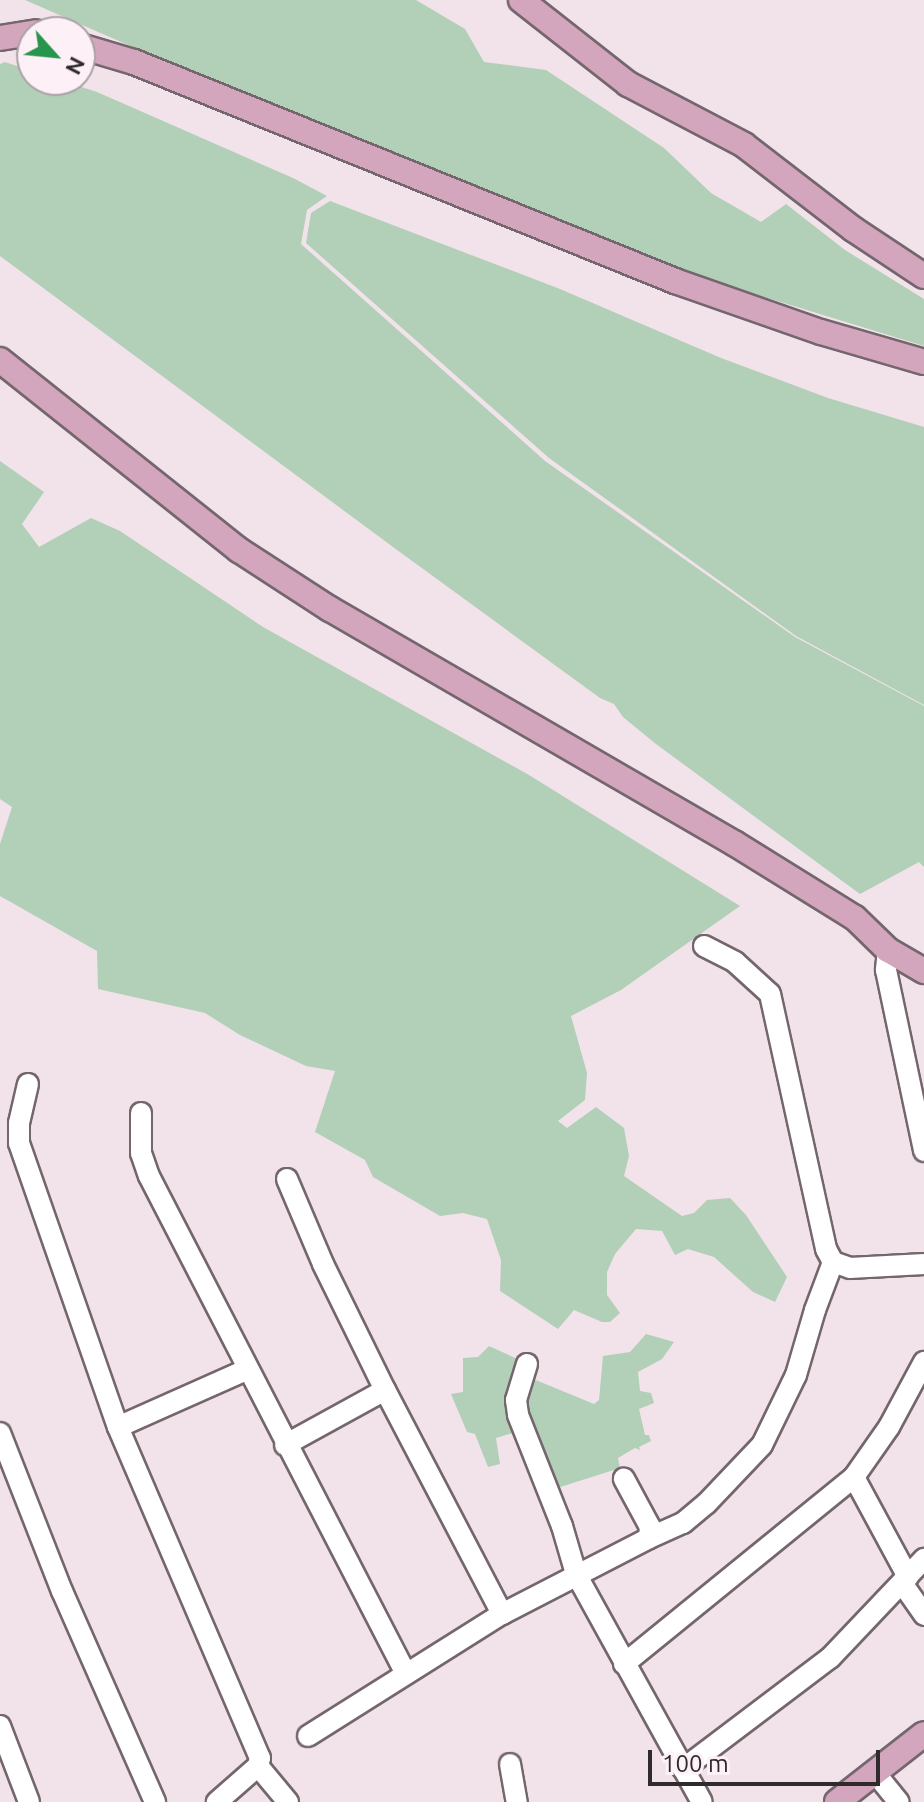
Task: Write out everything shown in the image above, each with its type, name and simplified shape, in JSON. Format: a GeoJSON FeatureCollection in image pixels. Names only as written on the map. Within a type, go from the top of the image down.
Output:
{"type":"FeatureCollection","features":[{"type":"Feature","properties":{"kind":"main road"},"geometry":{"type":"LineString","coordinates":[[521,0],[628,84],[744,145],[853,229],[924,276]]}},
{"type":"Feature","properties":{"kind":"main road"},"geometry":{"type":"LineString","coordinates":[[96,51],[134,62],[675,281],[821,332],[924,362]]}},
{"type":"Feature","properties":{"kind":"main road"},"geometry":{"type":"LineString","coordinates":[[0,360],[239,550],[330,609],[734,843],[855,918],[883,941],[888,950],[924,971]]}},
{"type":"Feature","properties":{"kind":"main road"},"geometry":{"type":"LineString","coordinates":[[837,1802],[924,1734]]}},
{"type":"Feature","properties":{"kind":"street"},"geometry":{"type":"LineString","coordinates":[[704,946],[735,962],[770,994],[826,1249],[833,1262],[850,1268],[924,1264]]}},
{"type":"Feature","properties":{"kind":"street"},"geometry":{"type":"LineString","coordinates":[[888,950],[886,970],[924,1151]]}},
{"type":"Feature","properties":{"kind":"street"},"geometry":{"type":"LineString","coordinates":[[28,1084],[19,1123],[19,1143],[118,1427],[260,1758],[258,1766],[217,1802]]}},
{"type":"Feature","properties":{"kind":"street"},"geometry":{"type":"LineString","coordinates":[[141,1113],[141,1153],[149,1176],[285,1445],[405,1672]]}},
{"type":"Feature","properties":{"kind":"street"},"geometry":{"type":"LineString","coordinates":[[287,1179],[323,1264],[385,1390],[502,1614]]}},
{"type":"Feature","properties":{"kind":"street"},"geometry":{"type":"LineString","coordinates":[[308,1736],[405,1672],[502,1614],[576,1574],[683,1523],[706,1504],[762,1445],[796,1375],[833,1262]]}},
{"type":"Feature","properties":{"kind":"street"},"geometry":{"type":"LineString","coordinates":[[624,1664],[854,1477],[889,1427],[924,1362]]}},
{"type":"Feature","properties":{"kind":"street"},"geometry":{"type":"LineString","coordinates":[[527,1364],[516,1400],[518,1415],[562,1526],[576,1574],[702,1802]]}},
{"type":"Feature","properties":{"kind":"street"},"geometry":{"type":"LineString","coordinates":[[118,1427],[248,1369]]}},
{"type":"Feature","properties":{"kind":"street"},"geometry":{"type":"LineString","coordinates":[[285,1445],[385,1390]]}},
{"type":"Feature","properties":{"kind":"street"},"geometry":{"type":"LineString","coordinates":[[0,1433],[7,1475],[155,1802]]}},
{"type":"Feature","properties":{"kind":"street"},"geometry":{"type":"LineString","coordinates":[[854,1477],[924,1615]]}},
{"type":"Feature","properties":{"kind":"street"},"geometry":{"type":"LineString","coordinates":[[624,1479],[650,1527],[649,1538]]}},
{"type":"Feature","properties":{"kind":"street"},"geometry":{"type":"LineString","coordinates":[[683,1769],[830,1658],[924,1559]]}},
{"type":"Feature","properties":{"kind":"street"},"geometry":{"type":"LineString","coordinates":[[0,1726],[29,1802]]}},
{"type":"Feature","properties":{"kind":"street"},"geometry":{"type":"LineString","coordinates":[[510,1764],[517,1802]]}},
{"type":"Feature","properties":{"kind":"street"},"geometry":{"type":"LineString","coordinates":[[258,1766],[288,1802]]}},
{"type":"Feature","properties":{"kind":"street"},"geometry":{"type":"LineString","coordinates":[[876,1774],[899,1802]]}},
{"type":"Feature","properties":{"kind":"green space"},"geometry":{"type":"Polygon","coordinates":[[[25,0],[416,0],[465,29],[484,62],[546,70],[664,148],[711,193],[761,222],[786,204],[845,250],[924,299],[924,346],[712,281],[247,97],[96,31],[96,16],[62,16],[25,0]]]}},
{"type":"Feature","properties":{"kind":"green space"},"geometry":{"type":"Polygon","coordinates":[[[5,62],[16,66],[16,96],[96,96],[96,92],[293,178],[327,196],[307,210],[301,244],[545,461],[795,637],[924,706],[924,867],[919,862],[860,894],[656,744],[623,717],[614,704],[600,698],[393,547],[0,256],[0,64],[5,62]]]}},
{"type":"Feature","properties":{"kind":"green space"},"geometry":{"type":"Polygon","coordinates":[[[330,201],[560,289],[721,358],[828,398],[924,427],[924,705],[796,636],[549,458],[306,243],[311,213],[330,201]]]}},
{"type":"Feature","properties":{"kind":"green space"},"geometry":{"type":"Polygon","coordinates":[[[0,461],[44,492],[22,524],[39,547],[91,518],[120,531],[263,627],[529,775],[740,906],[621,990],[571,1016],[587,1073],[585,1100],[558,1121],[567,1128],[596,1107],[624,1128],[629,1156],[624,1176],[682,1216],[694,1213],[707,1200],[730,1198],[746,1215],[787,1277],[775,1302],[753,1292],[714,1257],[688,1249],[675,1255],[662,1231],[636,1229],[615,1254],[607,1272],[607,1295],[620,1313],[610,1322],[602,1322],[574,1310],[558,1329],[500,1291],[501,1260],[487,1219],[463,1213],[440,1216],[373,1177],[365,1160],[315,1132],[335,1071],[306,1066],[240,1035],[205,1013],[98,989],[97,951],[0,896],[0,844],[12,807],[0,799],[0,461]]]}},
{"type":"Feature","properties":{"kind":"green space"},"geometry":{"type":"Polygon","coordinates":[[[646,1334],[674,1342],[662,1359],[638,1372],[640,1391],[651,1393],[654,1403],[639,1409],[645,1435],[649,1435],[651,1441],[639,1447],[640,1450],[635,1448],[618,1458],[620,1468],[551,1490],[523,1419],[526,1376],[594,1404],[599,1400],[603,1356],[630,1352],[646,1334]]]}},
{"type":"Feature","properties":{"kind":"green space"},"geometry":{"type":"Polygon","coordinates":[[[489,1346],[524,1362],[523,1430],[496,1438],[500,1464],[488,1467],[475,1434],[467,1432],[451,1394],[463,1392],[463,1358],[478,1357],[489,1346]]]}}]}
